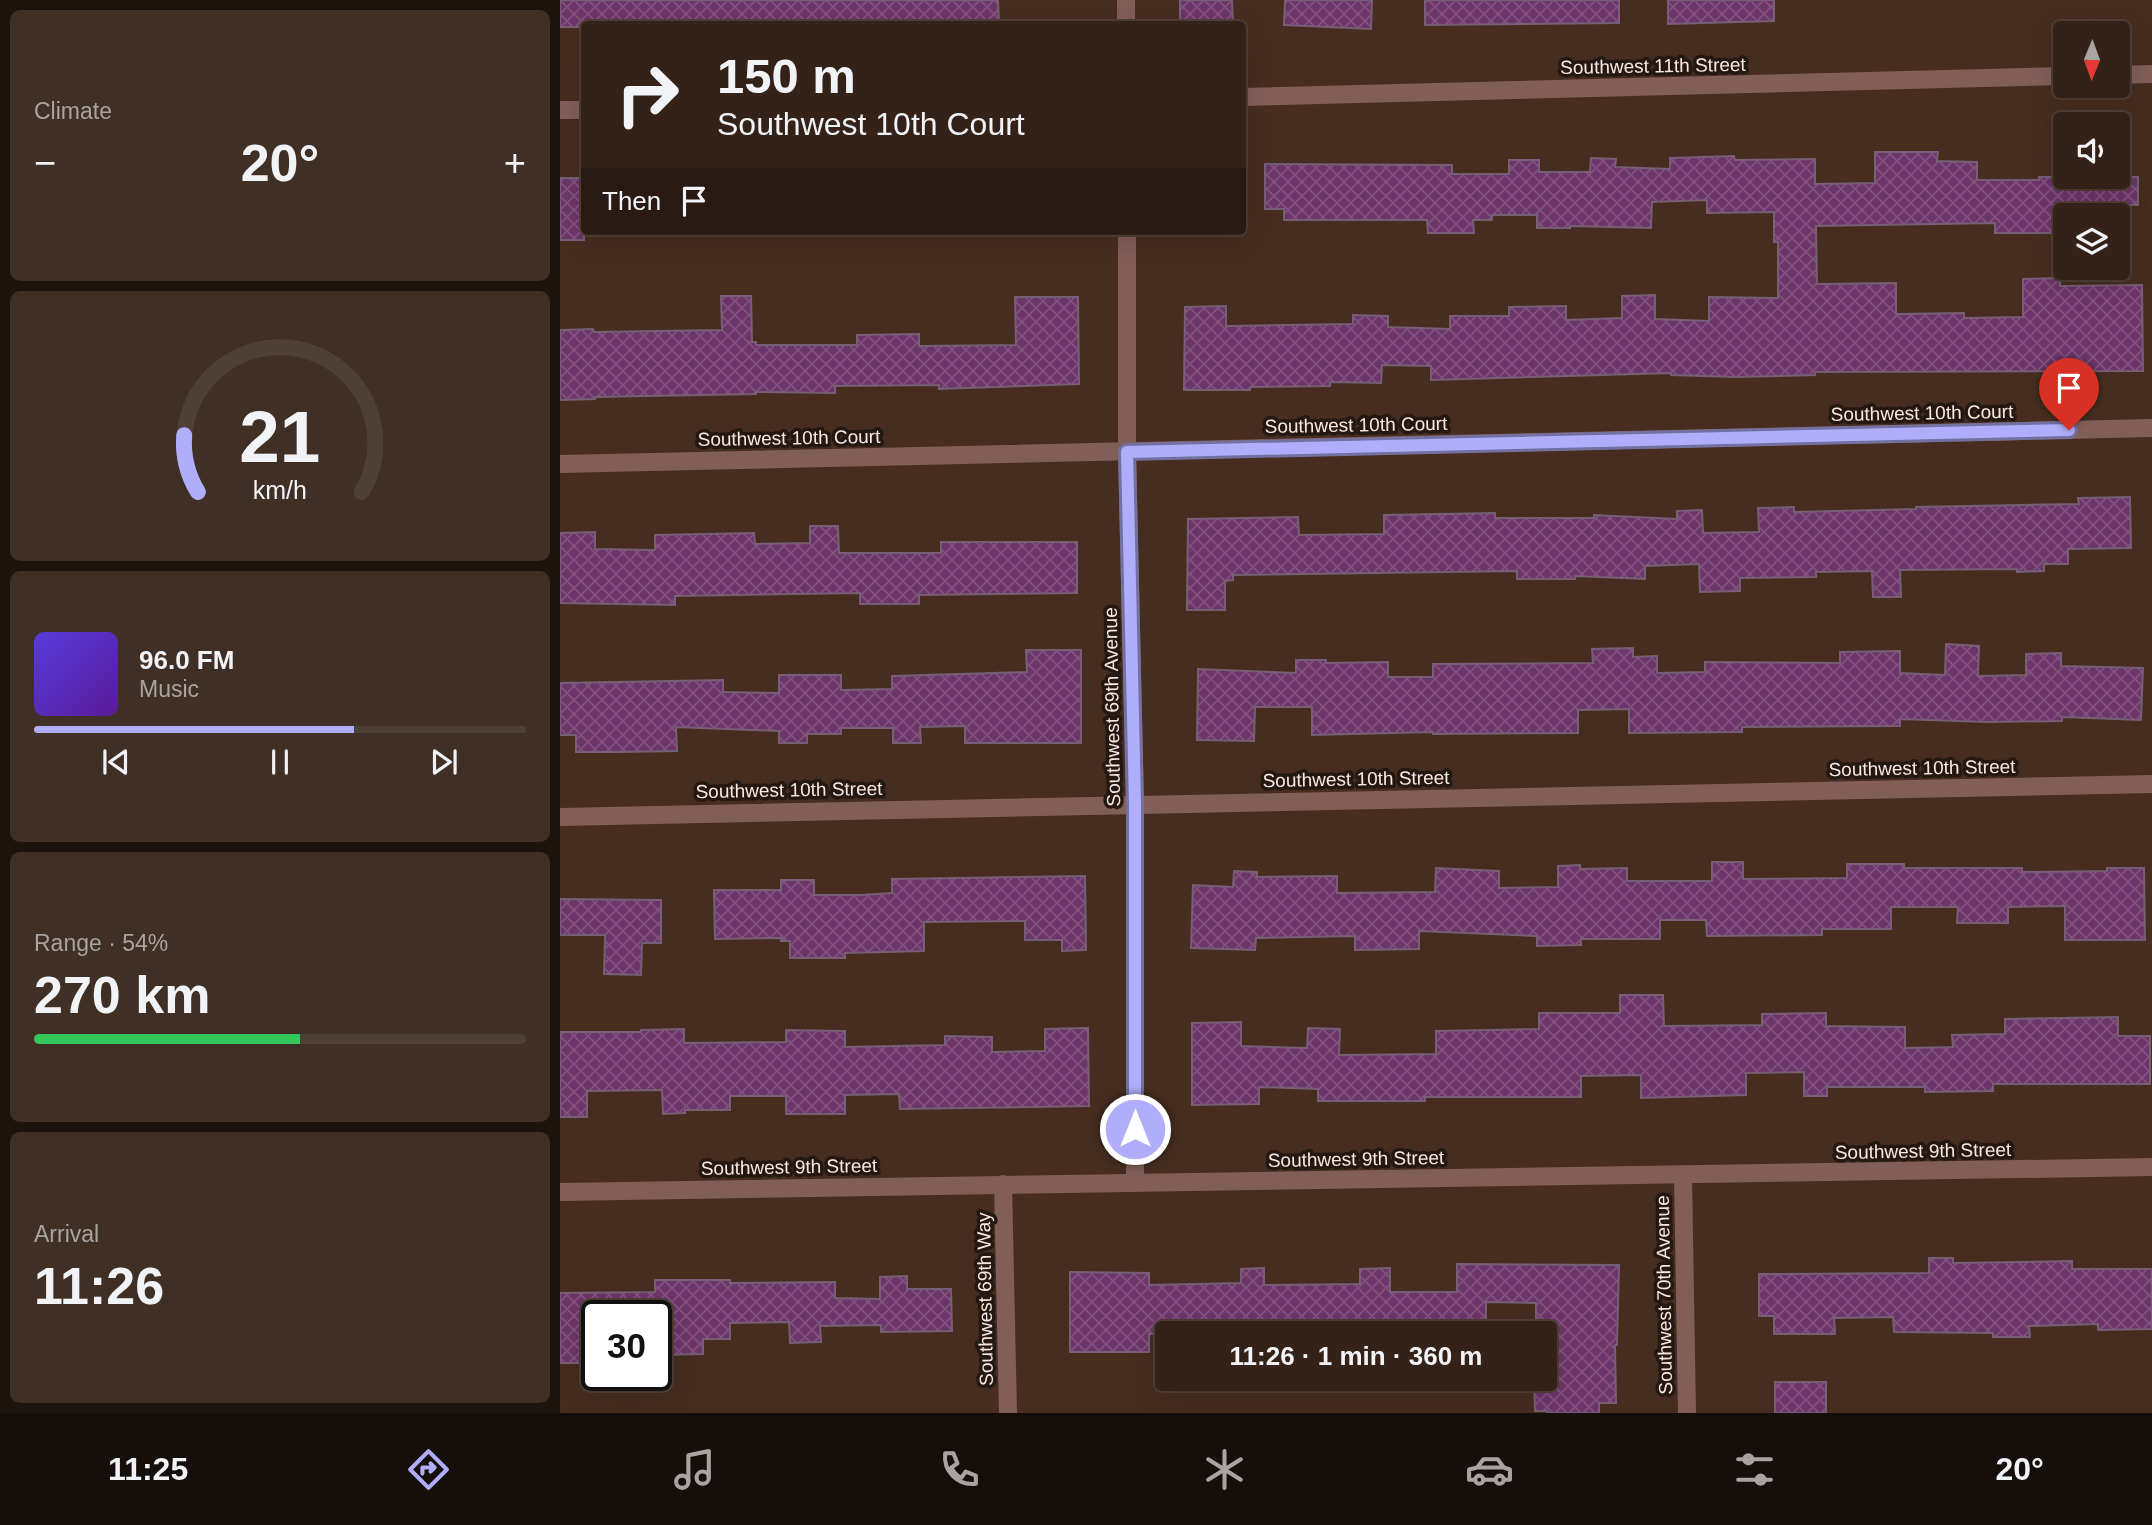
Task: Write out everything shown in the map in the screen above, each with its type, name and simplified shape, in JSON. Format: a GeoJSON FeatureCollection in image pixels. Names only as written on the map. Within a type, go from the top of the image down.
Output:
{"type":"FeatureCollection","features":[{"type":"Feature","properties":{"kind":"street"},"geometry":{"type":"LineString","coordinates":[[1126,0],[1126,21]]}},
{"type":"Feature","properties":{"kind":"street"},"geometry":{"type":"LineString","coordinates":[[2130,75],[2152,74]]}},
{"type":"Feature","properties":{"kind":"street","name":"Southwest 11th Street"},"geometry":{"type":"LineString","coordinates":[[1246,97],[2053,76]]}},
{"type":"Feature","properties":{"kind":"street"},"geometry":{"type":"LineString","coordinates":[[560,110],[581,110]]}},
{"type":"Feature","properties":{"kind":"street","name":"Southwest 69th Avenue"},"geometry":{"type":"LineString","coordinates":[[1127,235],[1127,452],[1135,804],[1135,1183]]}},
{"type":"Feature","properties":{"kind":"street","name":"Southwest 10th Court"},"geometry":{"type":"LineString","coordinates":[[560,464],[2152,428]]}},
{"type":"Feature","properties":{"kind":"street","name":"Southwest 10th Street"},"geometry":{"type":"LineString","coordinates":[[560,817],[2152,784]]}},
{"type":"Feature","properties":{"kind":"street","name":"Southwest 9th Street"},"geometry":{"type":"LineString","coordinates":[[560,1192],[2152,1167]]}},
{"type":"Feature","properties":{"kind":"street","name":"Southwest 70th Avenue"},"geometry":{"type":"LineString","coordinates":[[1683,1176],[1687,1413]]}},
{"type":"Feature","properties":{"kind":"street","name":"Southwest 69th Way"},"geometry":{"type":"LineString","coordinates":[[1003,1184],[1008,1413]]}},
{"type":"Feature","properties":{"kind":"building"},"geometry":{"type":"Polygon","coordinates":[[[560,0],[998,0],[999,21],[581,21],[581,27],[560,27],[560,0]]]}},
{"type":"Feature","properties":{"kind":"building"},"geometry":{"type":"Polygon","coordinates":[[[1180,0],[1232,0],[1233,21],[1180,21],[1180,0]]]}},
{"type":"Feature","properties":{"kind":"building"},"geometry":{"type":"Polygon","coordinates":[[[1285,0],[1372,0],[1371,29],[1284,25],[1285,0]]]}},
{"type":"Feature","properties":{"kind":"building"},"geometry":{"type":"Polygon","coordinates":[[[1425,0],[1619,0],[1619,23],[1425,25],[1425,0]]]}},
{"type":"Feature","properties":{"kind":"building"},"geometry":{"type":"Polygon","coordinates":[[[1668,0],[1774,0],[1774,21],[1668,24],[1668,0]]]}},
{"type":"Feature","properties":{"kind":"building"},"geometry":{"type":"Polygon","coordinates":[[[1875,152],[1938,152],[1937,161],[1977,162],[1977,180],[2039,180],[2039,177],[2053,177],[2053,189],[2130,189],[2130,177],[2138,177],[2138,205],[2053,203],[2053,233],[1995,233],[1995,223],[1816,226],[1817,284],[1896,283],[1896,314],[1964,313],[1964,318],[2023,317],[2023,279],[2053,278],[2060,280],[2060,286],[2142,285],[2143,371],[1815,372],[1815,375],[1736,377],[1671,373],[1431,380],[1431,366],[1382,365],[1381,383],[1330,382],[1330,386],[1184,390],[1185,307],[1226,306],[1226,326],[1353,324],[1353,315],[1388,316],[1388,327],[1450,329],[1450,316],[1509,316],[1509,307],[1566,306],[1566,320],[1622,318],[1622,296],[1655,295],[1655,319],[1709,321],[1709,297],[1778,298],[1778,242],[1774,242],[1774,212],[1707,213],[1707,200],[1652,202],[1651,228],[1537,228],[1537,215],[1492,215],[1492,220],[1473,220],[1474,233],[1428,233],[1427,220],[1284,220],[1284,209],[1265,209],[1265,164],[1452,165],[1452,174],[1509,174],[1509,160],[1539,160],[1539,172],[1590,172],[1591,158],[1616,159],[1615,167],[1670,169],[1670,158],[1734,156],[1735,160],[1815,159],[1815,184],[1875,183],[1875,152]]]}},
{"type":"Feature","properties":{"kind":"building"},"geometry":{"type":"Polygon","coordinates":[[[560,178],[581,178],[581,235],[584,235],[584,240],[560,240],[560,178]]]}},
{"type":"Feature","properties":{"kind":"building"},"geometry":{"type":"Polygon","coordinates":[[[721,296],[751,296],[752,342],[756,342],[756,345],[857,345],[857,335],[919,334],[919,346],[1016,345],[1015,297],[1078,297],[1079,384],[939,389],[939,385],[835,386],[835,393],[756,392],[560,400],[560,330],[722,330],[721,296]]]}},
{"type":"Feature","properties":{"kind":"building"},"geometry":{"type":"Polygon","coordinates":[[[2130,497],[2131,548],[2068,549],[2068,564],[2044,564],[2044,571],[1900,570],[1901,597],[1873,597],[1872,571],[1816,572],[1816,577],[1740,578],[1740,591],[1700,592],[1699,564],[1645,566],[1645,579],[1575,576],[1575,579],[1517,579],[1517,571],[1233,575],[1233,580],[1225,581],[1225,610],[1187,610],[1188,519],[1298,517],[1299,535],[1384,534],[1384,515],[1495,513],[1495,518],[1594,518],[1594,515],[1677,519],[1677,511],[1702,510],[1703,533],[1759,532],[1758,508],[1794,507],[1794,512],[1916,509],[2079,504],[2078,498],[2130,497]]]}},
{"type":"Feature","properties":{"kind":"building"},"geometry":{"type":"Polygon","coordinates":[[[810,526],[838,526],[839,553],[941,553],[941,542],[1077,542],[1077,593],[919,595],[919,604],[860,604],[860,593],[675,596],[675,605],[560,603],[560,533],[595,532],[595,549],[655,550],[655,535],[754,533],[755,544],[810,543],[810,526]]]}},
{"type":"Feature","properties":{"kind":"building"},"geometry":{"type":"Polygon","coordinates":[[[1946,644],[1979,646],[1978,676],[2026,675],[2026,654],[2061,653],[2061,666],[2143,668],[2141,720],[2062,717],[2062,721],[1987,722],[1900,719],[1900,726],[1742,727],[1742,732],[1629,733],[1629,709],[1578,710],[1578,733],[1312,735],[1312,707],[1255,707],[1254,741],[1197,740],[1198,669],[1296,673],[1296,660],[1326,660],[1326,663],[1388,662],[1388,677],[1433,677],[1433,664],[1593,663],[1592,649],[1633,648],[1633,657],[1657,656],[1657,673],[1705,672],[1705,662],[1840,663],[1840,652],[1900,651],[1900,673],[1945,675],[1946,644]]]}},
{"type":"Feature","properties":{"kind":"building"},"geometry":{"type":"Polygon","coordinates":[[[1026,650],[1081,650],[1081,743],[965,743],[965,726],[920,727],[921,743],[893,743],[893,728],[841,728],[841,734],[807,734],[807,743],[779,743],[779,731],[676,727],[677,751],[576,752],[576,735],[560,735],[560,683],[723,680],[723,692],[779,693],[779,675],[841,675],[841,690],[892,689],[892,676],[1027,672],[1026,650]]]}},
{"type":"Feature","properties":{"kind":"building"},"geometry":{"type":"Polygon","coordinates":[[[1712,862],[1743,862],[1743,879],[1847,878],[1847,864],[1904,864],[1904,868],[2022,868],[2022,872],[2144,868],[2145,940],[2065,940],[2065,906],[2008,907],[2008,923],[1957,923],[1958,907],[1891,907],[1891,929],[1822,929],[1822,935],[1707,936],[1706,920],[1660,920],[1660,939],[1581,939],[1581,945],[1537,946],[1537,936],[1419,931],[1419,949],[1355,950],[1355,936],[1256,938],[1255,950],[1191,948],[1193,885],[1233,887],[1234,871],[1257,872],[1257,877],[1337,876],[1337,893],[1435,892],[1436,868],[1499,871],[1499,888],[1558,887],[1558,866],[1580,865],[1580,869],[1627,868],[1627,881],[1712,881],[1712,862]]]}},
{"type":"Feature","properties":{"kind":"building"},"geometry":{"type":"Polygon","coordinates":[[[1085,876],[1086,950],[1062,951],[1062,940],[1025,940],[1025,921],[924,922],[924,951],[845,953],[845,958],[790,958],[790,941],[781,941],[781,938],[715,939],[714,890],[781,890],[781,880],[814,880],[814,895],[861,895],[892,893],[892,879],[1085,876]]]}},
{"type":"Feature","properties":{"kind":"building"},"geometry":{"type":"Polygon","coordinates":[[[560,899],[661,900],[661,943],[642,943],[641,975],[604,974],[605,935],[560,935],[560,899]]]}},
{"type":"Feature","properties":{"kind":"building"},"geometry":{"type":"Polygon","coordinates":[[[1620,995],[1663,995],[1664,1026],[1762,1025],[1762,1014],[1826,1013],[1826,1026],[1905,1027],[1905,1048],[1953,1047],[1952,1035],[2005,1034],[2005,1019],[2118,1017],[2118,1036],[2150,1036],[2150,1084],[1993,1084],[1993,1091],[1925,1092],[1925,1087],[1827,1087],[1827,1096],[1804,1096],[1804,1072],[1746,1073],[1746,1095],[1641,1098],[1641,1075],[1581,1076],[1581,1097],[1425,1097],[1425,1101],[1318,1101],[1318,1089],[1259,1087],[1259,1104],[1192,1105],[1192,1023],[1241,1022],[1241,1046],[1307,1048],[1308,1028],[1340,1029],[1339,1055],[1436,1054],[1436,1031],[1539,1029],[1539,1013],[1620,1013],[1620,995]]]}},
{"type":"Feature","properties":{"kind":"building"},"geometry":{"type":"Polygon","coordinates":[[[1088,1028],[1089,1106],[900,1109],[899,1094],[845,1095],[845,1114],[786,1114],[786,1096],[730,1096],[730,1110],[685,1110],[685,1113],[663,1114],[662,1090],[587,1091],[587,1117],[560,1117],[560,1032],[684,1029],[684,1043],[786,1042],[786,1030],[845,1031],[845,1047],[945,1045],[945,1036],[992,1037],[992,1052],[1045,1051],[1045,1029],[1088,1028]]]}},
{"type":"Feature","properties":{"kind":"building"},"geometry":{"type":"Polygon","coordinates":[[[1929,1258],[1953,1258],[1953,1263],[2072,1261],[2072,1269],[2152,1269],[2152,1329],[2098,1330],[2098,1324],[2029,1326],[2030,1337],[1993,1337],[1993,1333],[1894,1332],[1893,1317],[1834,1318],[1835,1334],[1774,1334],[1774,1316],[1759,1316],[1759,1274],[1929,1273],[1929,1258]]]}},
{"type":"Feature","properties":{"kind":"building"},"geometry":{"type":"Polygon","coordinates":[[[1457,1264],[1619,1265],[1615,1345],[1616,1403],[1599,1403],[1599,1413],[1535,1411],[1534,1391],[1557,1391],[1557,1321],[1536,1321],[1536,1303],[1486,1302],[1486,1321],[1155,1321],[1155,1334],[1149,1334],[1149,1352],[1070,1352],[1070,1272],[1149,1273],[1149,1285],[1241,1283],[1241,1269],[1264,1268],[1264,1285],[1360,1284],[1360,1269],[1390,1268],[1390,1292],[1457,1292],[1457,1264]]]}},
{"type":"Feature","properties":{"kind":"building"},"geometry":{"type":"Polygon","coordinates":[[[907,1276],[907,1289],[951,1289],[952,1331],[881,1332],[881,1325],[820,1326],[821,1342],[790,1343],[789,1322],[730,1323],[730,1339],[703,1339],[703,1354],[672,1355],[672,1300],[581,1300],[581,1363],[560,1363],[560,1293],[655,1292],[655,1280],[730,1280],[730,1283],[835,1282],[835,1298],[880,1299],[880,1277],[907,1276]]]}},
{"type":"Feature","properties":{"kind":"building"},"geometry":{"type":"Polygon","coordinates":[[[1775,1382],[1826,1382],[1826,1413],[1775,1413],[1775,1382]]]}},
{"type":"Feature","properties":{"kind":"route"},"geometry":{"type":"LineString","coordinates":[[1135,1129],[1135,804],[1127,452],[2069,430]]}}]}
